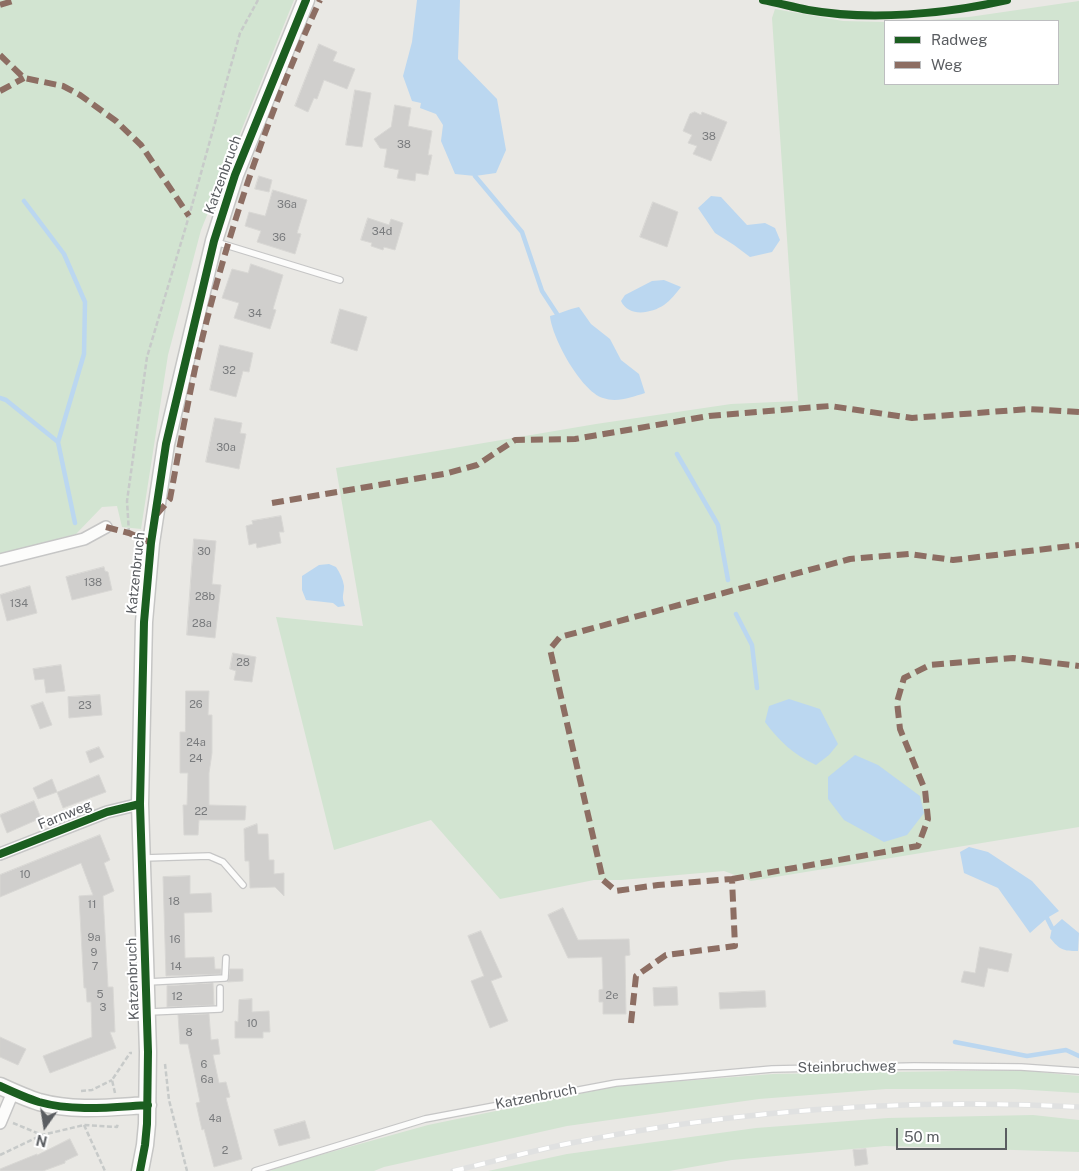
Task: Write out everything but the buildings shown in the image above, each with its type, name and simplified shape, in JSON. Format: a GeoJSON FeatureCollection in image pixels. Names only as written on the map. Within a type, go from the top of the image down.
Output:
{"type":"FeatureCollection","features":[{"type":"Feature","properties":{"kind":"street","name":"Katzenbruch"},"geometry":{"type":"LineString","coordinates":[[140,1171],[146,1145],[148,1105],[140,804],[144,622],[151,543],[166,444],[214,241],[239,166],[306,0]]}},
{"type":"Feature","properties":{"kind":"street"},"geometry":{"type":"LineString","coordinates":[[0,560],[84,539],[106,527]]}},
{"type":"Feature","properties":{"kind":"street","name":"Farnweg"},"geometry":{"type":"LineString","coordinates":[[0,854],[107,812],[140,804]]}},
{"type":"Feature","properties":{"kind":"street"},"geometry":{"type":"LineString","coordinates":[[1,1121],[6,1089],[39,1102],[62,1107],[83,1109],[148,1105]]}},
{"type":"Feature","properties":{"kind":"lane"},"geometry":{"type":"LineString","coordinates":[[214,241],[340,280]]}},
{"type":"Feature","properties":{"kind":"lane"},"geometry":{"type":"LineString","coordinates":[[142,858],[209,856],[223,862],[243,885]]}},
{"type":"Feature","properties":{"kind":"lane"},"geometry":{"type":"LineString","coordinates":[[146,982],[225,978],[226,958]]}},
{"type":"Feature","properties":{"kind":"lane"},"geometry":{"type":"LineString","coordinates":[[147,1012],[220,1009],[220,988]]}},
{"type":"Feature","properties":{"kind":"lane","name":"Steinbruchweg"},"geometry":{"type":"LineString","coordinates":[[616,1082],[772,1069],[914,1066],[1020,1067],[1079,1071]]}},
{"type":"Feature","properties":{"kind":"lane","name":"Katzenbruch"},"geometry":{"type":"LineString","coordinates":[[255,1171],[425,1119],[616,1082]]}},
{"type":"Feature","properties":{"kind":"path"},"geometry":{"type":"LineString","coordinates":[[129,533],[127,501],[147,357],[189,216],[240,32],[258,0]]}},
{"type":"Feature","properties":{"kind":"path"},"geometry":{"type":"LineString","coordinates":[[0,1155],[42,1135],[65,1128],[84,1125],[117,1127],[118,1107]]}},
{"type":"Feature","properties":{"kind":"path"},"geometry":{"type":"LineString","coordinates":[[1,1121],[42,1135]]}},
{"type":"Feature","properties":{"kind":"path"},"geometry":{"type":"LineString","coordinates":[[84,1125],[105,1171]]}},
{"type":"Feature","properties":{"kind":"green space"},"geometry":{"type":"Polygon","coordinates":[[[0,0],[294,0],[201,230],[168,355],[141,529],[122,527],[117,506],[102,507],[76,534],[0,554],[0,0]]]}},
{"type":"Feature","properties":{"kind":"green space"},"geometry":{"type":"Polygon","coordinates":[[[1079,1],[1079,827],[751,881],[724,871],[621,880],[594,880],[500,899],[431,820],[334,850],[276,617],[363,626],[336,468],[596,424],[731,404],[798,401],[772,18],[775,9],[843,21],[884,22],[884,85],[1059,85],[1059,20],[929,20],[969,17],[1079,1]]]}},
{"type":"Feature","properties":{"kind":"green space"},"geometry":{"type":"Polygon","coordinates":[[[1020,1070],[1079,1076],[1079,1093],[1014,1089],[886,1089],[759,1099],[567,1126],[384,1167],[374,1171],[269,1171],[428,1125],[617,1086],[773,1074],[1020,1070]]]}},
{"type":"Feature","properties":{"kind":"green space"},"geometry":{"type":"Polygon","coordinates":[[[1033,1115],[1079,1120],[1079,1152],[885,1146],[732,1160],[669,1171],[488,1171],[567,1154],[756,1128],[888,1118],[1033,1115]]]}},
{"type":"Feature","properties":{"kind":"water"},"geometry":{"type":"Polygon","coordinates":[[[417,0],[460,0],[458,59],[497,99],[506,150],[496,173],[475,176],[455,174],[441,141],[443,125],[436,114],[420,108],[421,103],[412,101],[403,76],[412,42],[417,0]]]}},
{"type":"Feature","properties":{"kind":"water"},"geometry":{"type":"Polygon","coordinates":[[[711,196],[721,197],[747,225],[765,223],[775,228],[780,240],[772,252],[750,257],[715,233],[698,208],[711,196]]]}},
{"type":"Feature","properties":{"kind":"water"},"geometry":{"type":"Polygon","coordinates":[[[664,280],[681,287],[669,301],[659,308],[647,312],[635,312],[629,310],[621,301],[625,295],[652,281],[664,280]]]}},
{"type":"Feature","properties":{"kind":"water"},"geometry":{"type":"Polygon","coordinates":[[[579,307],[591,324],[610,339],[621,360],[639,374],[645,393],[619,400],[603,398],[594,393],[577,375],[556,337],[550,316],[579,307]]]}},
{"type":"Feature","properties":{"kind":"water"},"geometry":{"type":"Polygon","coordinates":[[[329,564],[336,567],[342,578],[345,606],[338,607],[333,603],[306,600],[302,590],[302,576],[319,565],[329,564]]]}},
{"type":"Feature","properties":{"kind":"water"},"geometry":{"type":"Polygon","coordinates":[[[789,699],[820,709],[838,744],[829,755],[816,765],[788,747],[765,722],[769,706],[789,699]]]}},
{"type":"Feature","properties":{"kind":"water"},"geometry":{"type":"Polygon","coordinates":[[[855,755],[878,765],[920,796],[924,813],[907,835],[884,842],[844,820],[828,799],[828,777],[855,755]]]}},
{"type":"Feature","properties":{"kind":"water"},"geometry":{"type":"Polygon","coordinates":[[[969,847],[988,852],[1032,881],[1059,911],[1047,918],[1030,933],[998,888],[964,873],[960,852],[969,847]]]}},
{"type":"Feature","properties":{"kind":"water"},"geometry":{"type":"Polygon","coordinates":[[[1062,919],[1079,933],[1078,951],[1062,949],[1050,938],[1052,928],[1062,919]]]}},
{"type":"Feature","properties":{"kind":"waterway"},"geometry":{"type":"LineString","coordinates":[[475,176],[522,232],[542,291],[557,314]]}},
{"type":"Feature","properties":{"kind":"waterway"},"geometry":{"type":"LineString","coordinates":[[24,201],[64,254],[85,302],[84,354],[58,442],[75,523]]}},
{"type":"Feature","properties":{"kind":"waterway"},"geometry":{"type":"LineString","coordinates":[[0,398],[6,400],[58,442]]}},
{"type":"Feature","properties":{"kind":"waterway"},"geometry":{"type":"LineString","coordinates":[[677,454],[718,525],[728,580]]}},
{"type":"Feature","properties":{"kind":"waterway"},"geometry":{"type":"LineString","coordinates":[[736,614],[752,645],[757,688]]}},
{"type":"Feature","properties":{"kind":"waterway"},"geometry":{"type":"LineString","coordinates":[[1047,918],[1052,928]]}},
{"type":"Feature","properties":{"kind":"waterway"},"geometry":{"type":"LineString","coordinates":[[955,1042],[1027,1056],[1066,1050],[1079,1056]]}},
{"type":"Feature","properties":{"kind":"railway"},"geometry":{"type":"LineString","coordinates":[[453,1171],[571,1143],[697,1122],[760,1115],[824,1109],[952,1104],[1079,1107]]}},
{"type":"Feature","properties":{"kind":"marked path"},"geometry":{"type":"LineString","coordinates":[[0,5],[16,0]]}},
{"type":"Feature","properties":{"kind":"marked path"},"geometry":{"type":"LineString","coordinates":[[157,514],[170,499],[195,369],[206,322],[233,228],[264,135],[320,0]]}},
{"type":"Feature","properties":{"kind":"marked path"},"geometry":{"type":"LineString","coordinates":[[0,55],[24,78],[63,86],[80,95],[116,121],[141,145],[189,216]]}},
{"type":"Feature","properties":{"kind":"marked path"},"geometry":{"type":"LineString","coordinates":[[0,91],[24,78]]}},
{"type":"Feature","properties":{"kind":"marked path"},"geometry":{"type":"LineString","coordinates":[[272,503],[444,474],[477,465],[515,440],[575,439],[709,416],[830,406],[912,418],[1029,409],[1079,412]]}},
{"type":"Feature","properties":{"kind":"marked path"},"geometry":{"type":"LineString","coordinates":[[106,527],[129,533],[151,543]]}},
{"type":"Feature","properties":{"kind":"marked path"},"geometry":{"type":"LineString","coordinates":[[631,1023],[636,976],[666,955],[735,946],[732,879],[658,885],[616,891],[603,880],[550,649],[560,637],[850,559],[909,554],[953,560],[1079,545]]}},
{"type":"Feature","properties":{"kind":"marked path"},"geometry":{"type":"LineString","coordinates":[[732,879],[918,846],[928,819],[925,790],[900,729],[897,702],[904,678],[930,665],[1013,658],[1079,666]]}},
{"type":"Feature","properties":{"kind":"cycle path"},"geometry":{"type":"LineString","coordinates":[[140,1171],[147,1124],[148,1052],[140,804],[144,622],[151,543],[166,444],[214,241],[235,175],[306,0]]}},
{"type":"Feature","properties":{"kind":"cycle path"},"geometry":{"type":"LineString","coordinates":[[763,0],[808,10],[857,15],[934,12],[1007,0]]}},
{"type":"Feature","properties":{"kind":"cycle path"},"geometry":{"type":"LineString","coordinates":[[0,854],[107,812],[140,804]]}},
{"type":"Feature","properties":{"kind":"cycle path"},"geometry":{"type":"LineString","coordinates":[[0,1086],[39,1102],[66,1107],[94,1108],[148,1105]]}}]}
